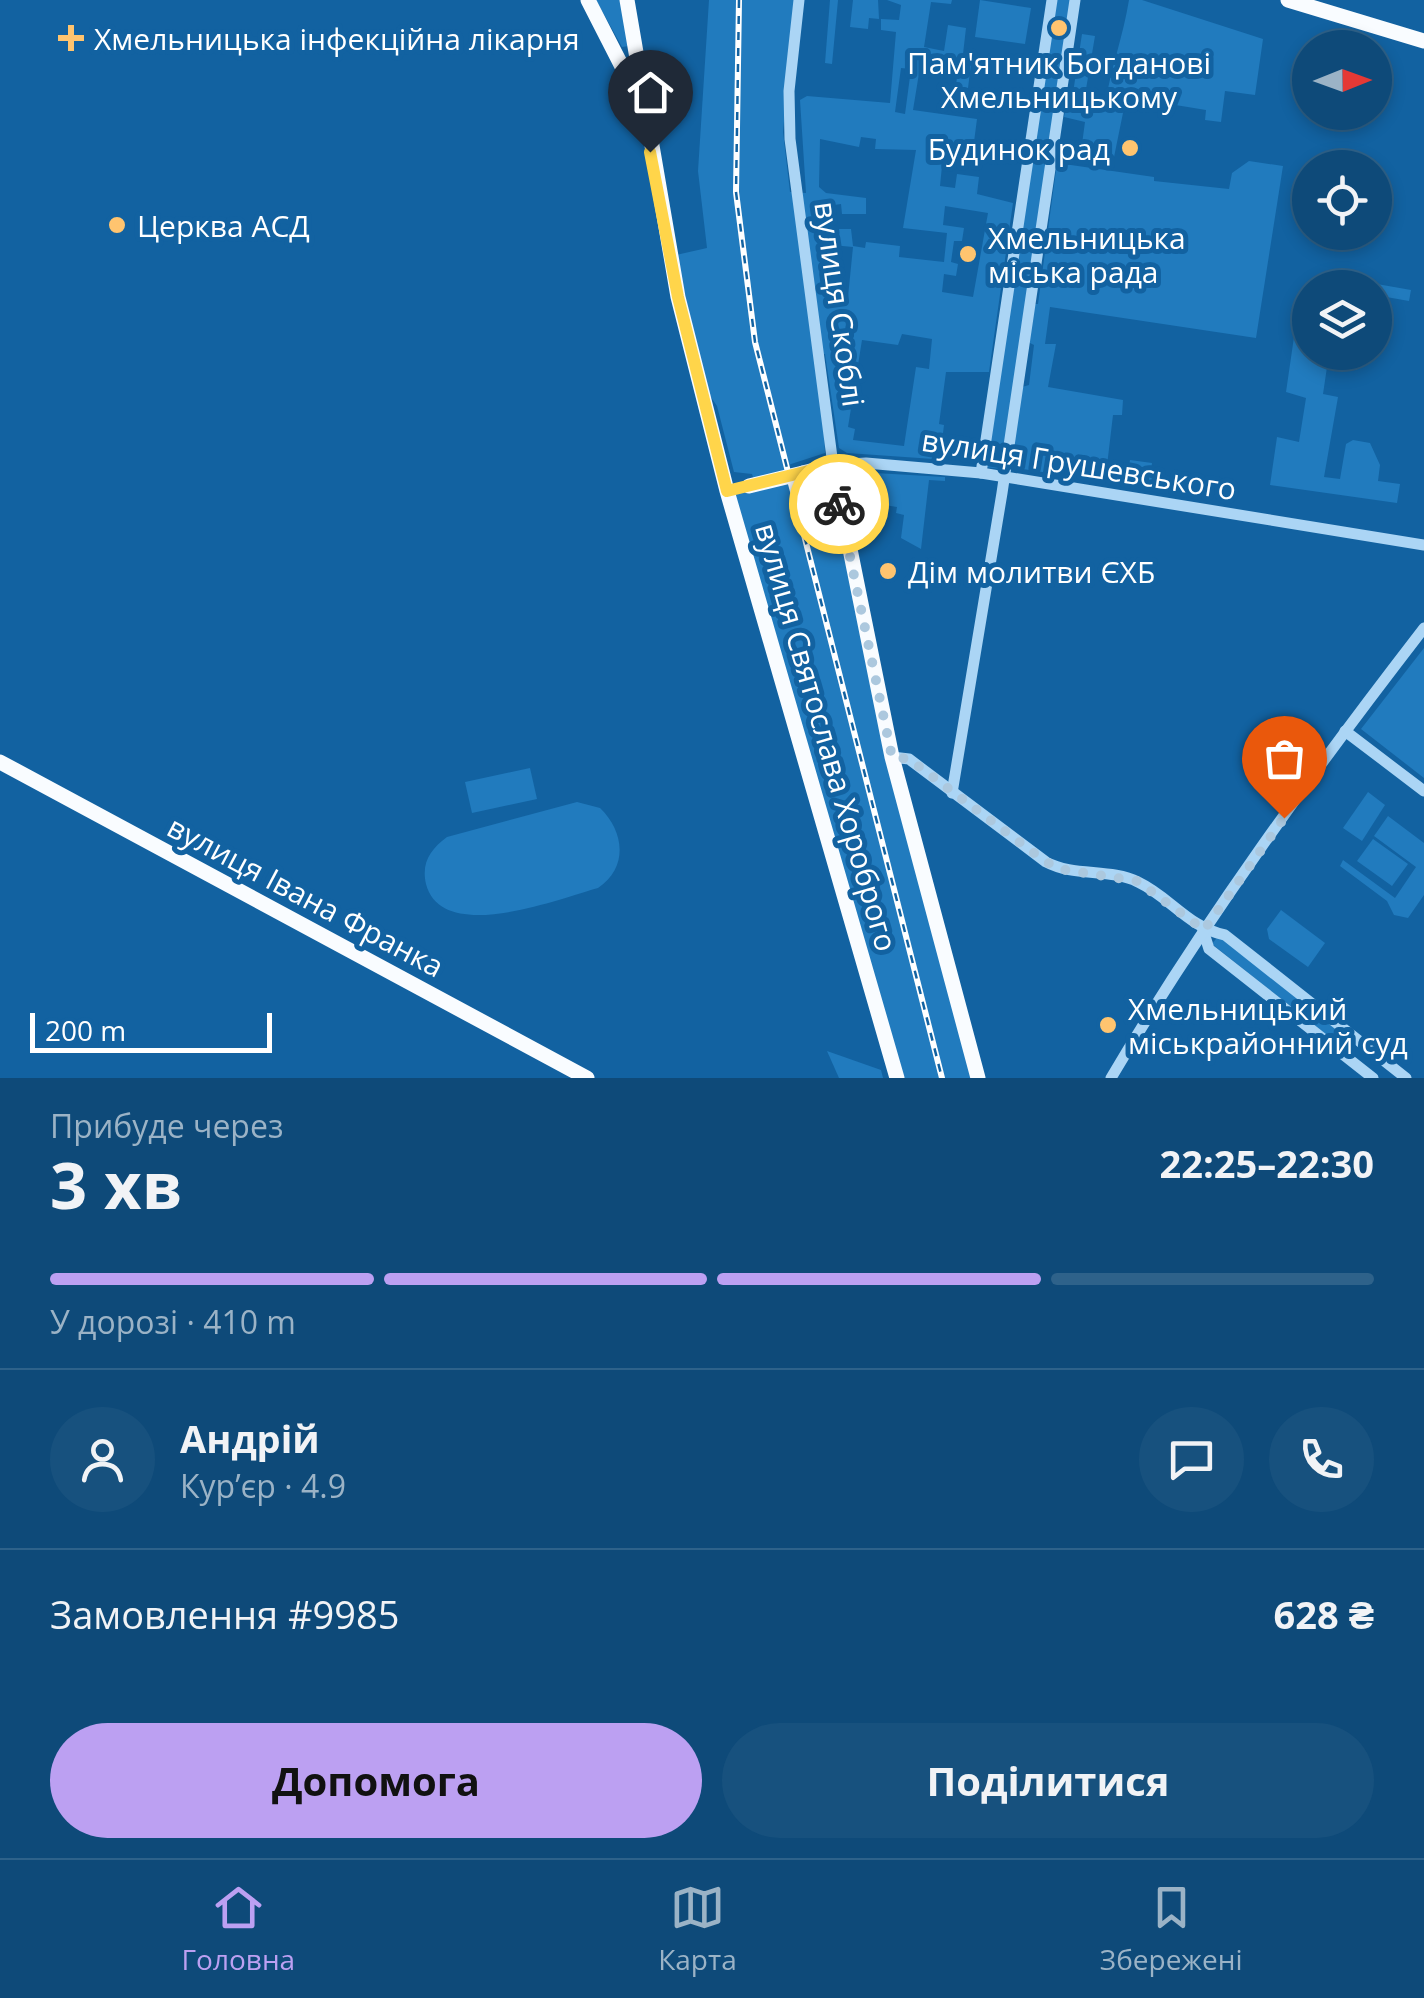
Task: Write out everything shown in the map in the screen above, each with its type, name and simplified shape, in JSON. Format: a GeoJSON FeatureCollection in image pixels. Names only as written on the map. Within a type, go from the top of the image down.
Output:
{"type":"FeatureCollection","features":[{"type":"Feature","properties":{"kind":"main road","name":"вулиця Святослава Хороброго"},"geometry":{"type":"LineString","coordinates":[[588,0],[626,69],[644,116]]}},
{"type":"Feature","properties":{"kind":"main road","name":"вулиця Святослава Хороброго"},"geometry":{"type":"LineString","coordinates":[[627,0],[678,297],[727,491],[897,1078]]}},
{"type":"Feature","properties":{"kind":"main road"},"geometry":{"type":"LineString","coordinates":[[1288,0],[1424,41]]}},
{"type":"Feature","properties":{"kind":"main road","name":"вулиця Грушевського"},"geometry":{"type":"LineString","coordinates":[[727,491],[833,465]]}},
{"type":"Feature","properties":{"kind":"main road","name":"вулиця Скоблі"},"geometry":{"type":"LineString","coordinates":[[833,465],[892,757],[978,1078]]}},
{"type":"Feature","properties":{"kind":"main road","name":"вулиця Івана Франка"},"geometry":{"type":"LineString","coordinates":[[0,762],[588,1078]]}},
{"type":"Feature","properties":{"kind":"street","name":"вулиця Скоблі"},"geometry":{"type":"LineString","coordinates":[[799,0],[789,92],[790,139],[833,465]]}},
{"type":"Feature","properties":{"kind":"street"},"geometry":{"type":"LineString","coordinates":[[981,473],[1052,0]]}},
{"type":"Feature","properties":{"kind":"street"},"geometry":{"type":"LineString","coordinates":[[952,793],[1075,0]]}},
{"type":"Feature","properties":{"kind":"street","name":"вулиця Грушевського"},"geometry":{"type":"LineString","coordinates":[[833,465],[866,463],[1004,476],[1424,544]]}},
{"type":"Feature","properties":{"kind":"street"},"geometry":{"type":"LineString","coordinates":[[1111,1078],[1204,930],[1345,730],[1424,628]]}},
{"type":"Feature","properties":{"kind":"street"},"geometry":{"type":"LineString","coordinates":[[1345,730],[1424,791]]}},
{"type":"Feature","properties":{"kind":"street"},"geometry":{"type":"LineString","coordinates":[[892,757],[909,759],[1046,862],[1065,870],[1137,881],[1204,930],[1225,935],[1406,1078]]}},
{"type":"Feature","properties":{"kind":"street"},"geometry":{"type":"LineString","coordinates":[[1204,930],[1209,948],[1374,1078]]}},
{"type":"Feature","properties":{"kind":"shaded area"},"geometry":{"type":"Polygon","coordinates":[[[596,0],[623,0],[629,46],[622,47],[596,0]]]}},
{"type":"Feature","properties":{"kind":"shaded area"},"geometry":{"type":"Polygon","coordinates":[[[709,0],[795,0],[783,132],[790,192],[806,193],[800,100],[807,96],[890,103],[896,32],[881,30],[881,19],[899,20],[901,5],[887,0],[952,0],[951,4],[931,2],[924,47],[944,51],[948,25],[966,28],[963,54],[972,56],[968,88],[956,86],[959,59],[943,56],[941,64],[921,61],[913,110],[977,119],[974,142],[1007,146],[1004,164],[943,156],[940,186],[955,188],[957,174],[979,177],[977,194],[1013,203],[989,372],[946,372],[939,424],[944,425],[943,433],[930,433],[928,451],[949,453],[948,460],[847,453],[839,448],[825,354],[820,355],[825,453],[788,465],[794,485],[818,480],[831,492],[888,754],[973,1078],[900,1078],[731,493],[756,487],[752,474],[734,472],[717,406],[708,393],[676,255],[707,248],[698,171],[709,0]],[[901,68],[895,112],[905,114],[911,69],[901,68]],[[861,137],[859,147],[820,139],[819,187],[826,193],[866,198],[866,214],[842,214],[841,204],[827,206],[829,229],[851,229],[853,246],[865,248],[866,242],[900,246],[899,257],[944,262],[947,233],[903,228],[916,150],[875,149],[876,139],[861,137]],[[945,206],[943,225],[964,228],[962,241],[954,241],[951,262],[958,264],[956,276],[944,274],[942,292],[973,297],[988,213],[945,206]],[[832,245],[828,295],[848,297],[853,247],[832,245]],[[902,334],[898,345],[862,340],[848,427],[855,429],[853,440],[904,446],[916,367],[929,369],[932,339],[902,334]]]}},
{"type":"Feature","properties":{"kind":"shaded area"},"geometry":{"type":"Polygon","coordinates":[[[830,0],[838,0],[832,64],[825,63],[830,0]]]}},
{"type":"Feature","properties":{"kind":"shaded area"},"geometry":{"type":"Polygon","coordinates":[[[853,0],[878,0],[879,19],[869,18],[868,29],[850,27],[853,0]]]}},
{"type":"Feature","properties":{"kind":"shaded area"},"geometry":{"type":"Polygon","coordinates":[[[980,0],[1031,8],[1025,44],[975,37],[980,0]]]}},
{"type":"Feature","properties":{"kind":"shaded area"},"geometry":{"type":"Polygon","coordinates":[[[1055,0],[1072,0],[1002,469],[985,467],[1055,0]]]}},
{"type":"Feature","properties":{"kind":"shaded area"},"geometry":{"type":"Polygon","coordinates":[[[1129,0],[1142,0],[1263,39],[1255,95],[1225,91],[1221,122],[1205,120],[1206,110],[1151,101],[1148,111],[1124,108],[1113,162],[1105,152],[1097,151],[1088,158],[1090,145],[1082,144],[1085,122],[1064,117],[1067,102],[1105,105],[1129,0]]]}},
{"type":"Feature","properties":{"kind":"shaded area"},"geometry":{"type":"Polygon","coordinates":[[[1082,34],[1095,36],[1085,95],[1073,93],[1082,34]]]}},
{"type":"Feature","properties":{"kind":"shaded area"},"geometry":{"type":"Polygon","coordinates":[[[1249,161],[1283,166],[1256,338],[1050,307],[1045,344],[1056,344],[1048,387],[1123,400],[1122,415],[1113,415],[1106,474],[1127,477],[1130,460],[1152,463],[1150,477],[1169,481],[1169,491],[1010,467],[1022,387],[1029,385],[1034,345],[1028,342],[1033,304],[1038,304],[1057,163],[1154,177],[1154,181],[1229,189],[1232,173],[1249,161]]]}},
{"type":"Feature","properties":{"kind":"shaded area"},"geometry":{"type":"Polygon","coordinates":[[[1392,287],[1411,290],[1409,301],[1392,298],[1392,287]]]}},
{"type":"Feature","properties":{"kind":"shaded area"},"geometry":{"type":"Polygon","coordinates":[[[1292,351],[1292,370],[1327,370],[1323,394],[1338,397],[1324,477],[1340,479],[1346,444],[1353,440],[1370,443],[1380,465],[1378,481],[1400,484],[1397,503],[1270,485],[1277,437],[1299,442],[1306,398],[1286,392],[1292,351]]]}},
{"type":"Feature","properties":{"kind":"shaded area"},"geometry":{"type":"Polygon","coordinates":[[[848,474],[945,477],[945,481],[929,480],[921,549],[901,538],[904,515],[896,513],[897,507],[878,504],[869,545],[855,548],[843,489],[848,474]]]}},
{"type":"Feature","properties":{"kind":"shaded area"},"geometry":{"type":"Polygon","coordinates":[[[1424,648],[1424,778],[1361,729],[1424,648]]]}},
{"type":"Feature","properties":{"kind":"shaded area"},"geometry":{"type":"Polygon","coordinates":[[[530,768],[537,799],[472,813],[465,782],[530,768]]]}},
{"type":"Feature","properties":{"kind":"shaded area"},"geometry":{"type":"Polygon","coordinates":[[[1368,792],[1385,805],[1362,841],[1343,828],[1368,792]]]}},
{"type":"Feature","properties":{"kind":"shaded area"},"geometry":{"type":"Polygon","coordinates":[[[577,802],[600,808],[618,838],[619,860],[615,870],[598,888],[503,913],[454,912],[436,902],[426,884],[426,863],[447,837],[577,802]]]}},
{"type":"Feature","properties":{"kind":"shaded area"},"geometry":{"type":"Polygon","coordinates":[[[1388,816],[1424,843],[1424,895],[1408,918],[1394,915],[1387,901],[1340,866],[1343,860],[1395,898],[1416,867],[1374,836],[1388,816]]]}},
{"type":"Feature","properties":{"kind":"shaded area"},"geometry":{"type":"Polygon","coordinates":[[[1373,839],[1408,864],[1392,886],[1357,861],[1373,839]]]}},
{"type":"Feature","properties":{"kind":"shaded area"},"geometry":{"type":"Polygon","coordinates":[[[1281,910],[1325,943],[1308,967],[1269,939],[1267,929],[1281,910]]]}},
{"type":"Feature","properties":{"kind":"shaded area"},"geometry":{"type":"Polygon","coordinates":[[[1219,935],[1354,1044],[1348,1052],[1212,944],[1219,935]]]}},
{"type":"Feature","properties":{"kind":"shaded area"},"geometry":{"type":"Polygon","coordinates":[[[827,1051],[881,1070],[883,1078],[839,1078],[827,1051]]]}},
{"type":"Feature","properties":{"kind":"railway"},"geometry":{"type":"LineString","coordinates":[[739,0],[736,192],[755,342],[942,1078]]}},
{"type":"Feature","properties":{"kind":"way so far"},"geometry":{"type":"LineString","coordinates":[[839,504],[892,757],[909,759],[1046,862],[1065,870],[1137,881],[1204,930],[1284,818]]}},
{"type":"Feature","properties":{"kind":"place","name":"Пам'ятник Богданові Хмельницькому"},"geometry":{"type":"Point","coordinates":[1059,28]}},
{"type":"Feature","properties":{"kind":"place","name":"Хмельницька інфекційна лікарня"},"geometry":{"type":"Point","coordinates":[71,38]}},
{"type":"Feature","properties":{"kind":"place","name":"Будинок рад"},"geometry":{"type":"Point","coordinates":[1130,148]}},
{"type":"Feature","properties":{"kind":"place","name":"Церква АСД"},"geometry":{"type":"Point","coordinates":[117,225]}},
{"type":"Feature","properties":{"kind":"place","name":"Хмельницька міська рада"},"geometry":{"type":"Point","coordinates":[968,254]}},
{"type":"Feature","properties":{"kind":"place","name":"Дім молитви ЄХБ"},"geometry":{"type":"Point","coordinates":[888,571]}},
{"type":"Feature","properties":{"kind":"place","name":"Хмельницький міськрайонний суд"},"geometry":{"type":"Point","coordinates":[1108,1025]}},
{"type":"Feature","properties":{"kind":"route"},"geometry":{"type":"LineString","coordinates":[[650,152],[678,297],[727,491],[833,465],[839,504]]}}]}
